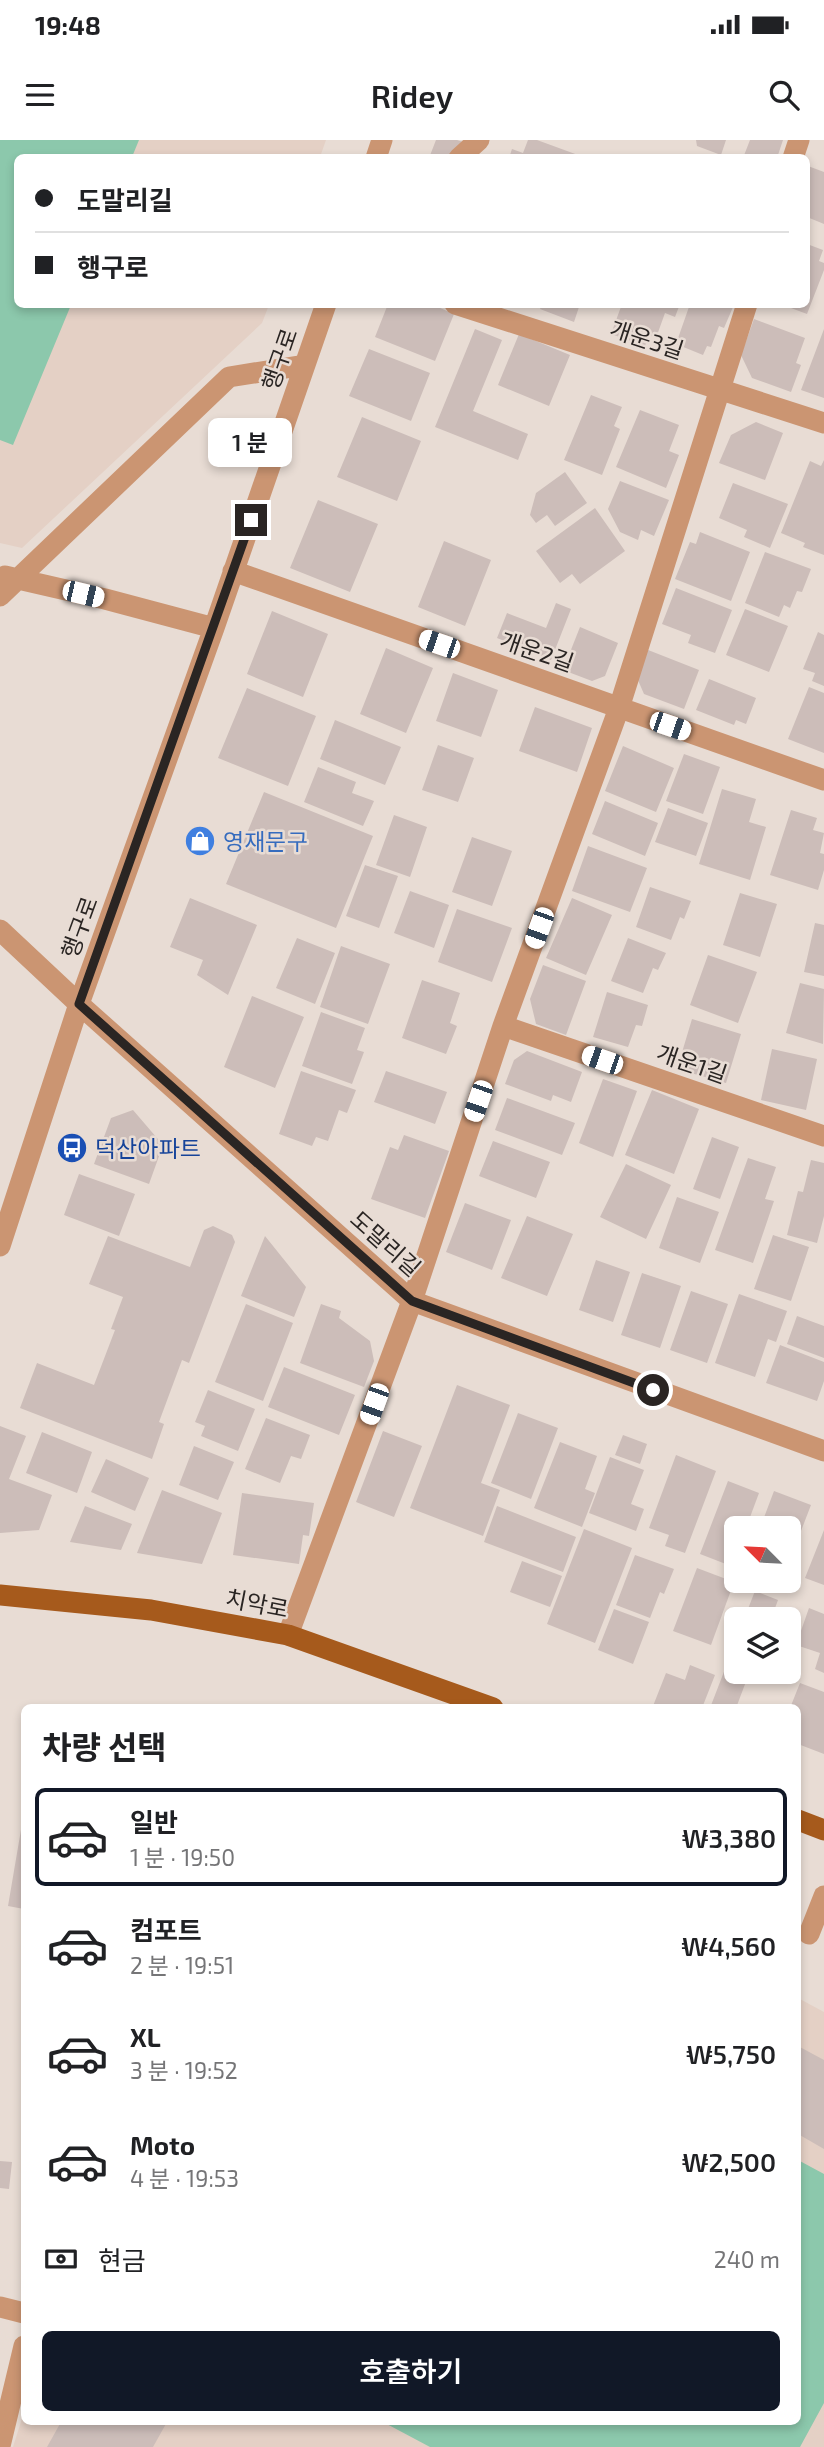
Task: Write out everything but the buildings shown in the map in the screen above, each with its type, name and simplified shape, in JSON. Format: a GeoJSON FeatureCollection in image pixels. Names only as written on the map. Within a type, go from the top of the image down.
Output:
{"type":"FeatureCollection","features":[{"type":"Feature","properties":{"kind":"main road","name":"치악로"},"geometry":{"type":"LineString","coordinates":[[0,1595],[151,1609],[288,1635],[482,1704]]}},
{"type":"Feature","properties":{"kind":"main road"},"geometry":{"type":"LineString","coordinates":[[801,1821],[824,1830]]}},
{"type":"Feature","properties":{"kind":"street"},"geometry":{"type":"LineString","coordinates":[[463,154],[478,140]]}},
{"type":"Feature","properties":{"kind":"street","name":"행구로"},"geometry":{"type":"LineString","coordinates":[[0,1246],[79,1004],[214,628],[325,308]]}},
{"type":"Feature","properties":{"kind":"street","name":"개운3길"},"geometry":{"type":"LineString","coordinates":[[466,308],[824,423]]}},
{"type":"Feature","properties":{"kind":"street"},"geometry":{"type":"LineString","coordinates":[[288,1635],[412,1301],[503,1026],[619,708],[746,308]]}},
{"type":"Feature","properties":{"kind":"street"},"geometry":{"type":"LineString","coordinates":[[0,596],[8,577],[229,377],[305,365]]}},
{"type":"Feature","properties":{"kind":"street","name":"개운2길"},"geometry":{"type":"LineString","coordinates":[[233,572],[824,780]]}},
{"type":"Feature","properties":{"kind":"street"},"geometry":{"type":"LineString","coordinates":[[8,577],[214,628]]}},
{"type":"Feature","properties":{"kind":"street","name":"도말리길"},"geometry":{"type":"LineString","coordinates":[[0,930],[79,1004],[412,1301],[824,1451]]}},
{"type":"Feature","properties":{"kind":"street","name":"개운1길"},"geometry":{"type":"LineString","coordinates":[[503,1026],[824,1136]]}},
{"type":"Feature","properties":{"kind":"street"},"geometry":{"type":"LineString","coordinates":[[809,1934],[824,1896]]}},
{"type":"Feature","properties":{"kind":"street"},"geometry":{"type":"LineString","coordinates":[[0,2307],[21,2312]]}},
{"type":"Feature","properties":{"kind":"street"},"geometry":{"type":"LineString","coordinates":[[0,2446],[21,2358]]}},
{"type":"Feature","properties":{"kind":"shaded area"},"geometry":{"type":"Polygon","coordinates":[[[0,140],[326,140],[321,154],[14,154],[14,308],[268,308],[262,323],[22,548],[0,543],[0,140]]]}},
{"type":"Feature","properties":{"kind":"shaded area"},"geometry":{"type":"Polygon","coordinates":[[[801,2000],[824,2012],[824,2447],[13,2447],[21,2422],[21,2425],[801,2425],[801,2000]]]}},
{"type":"Feature","properties":{"kind":"green space"},"geometry":{"type":"Polygon","coordinates":[[[0,140],[139,140],[133,154],[14,154],[14,308],[70,308],[13,445],[0,440],[0,140]]]}},
{"type":"Feature","properties":{"kind":"green space"},"geometry":{"type":"Polygon","coordinates":[[[801,2162],[824,2174],[824,2403],[800,2447],[430,2447],[389,2425],[801,2425],[801,2162]]]}},
{"type":"Feature","properties":{"kind":"place","name":"영재문구"},"geometry":{"type":"Point","coordinates":[200,841]}},
{"type":"Feature","properties":{"kind":"place","name":"덕산아파트"},"geometry":{"type":"Point","coordinates":[72,1148]}},
{"type":"Feature","properties":{"kind":"route"},"geometry":{"type":"LineString","coordinates":[[251,520],[79,1004],[412,1301],[653,1390]]}}]}
